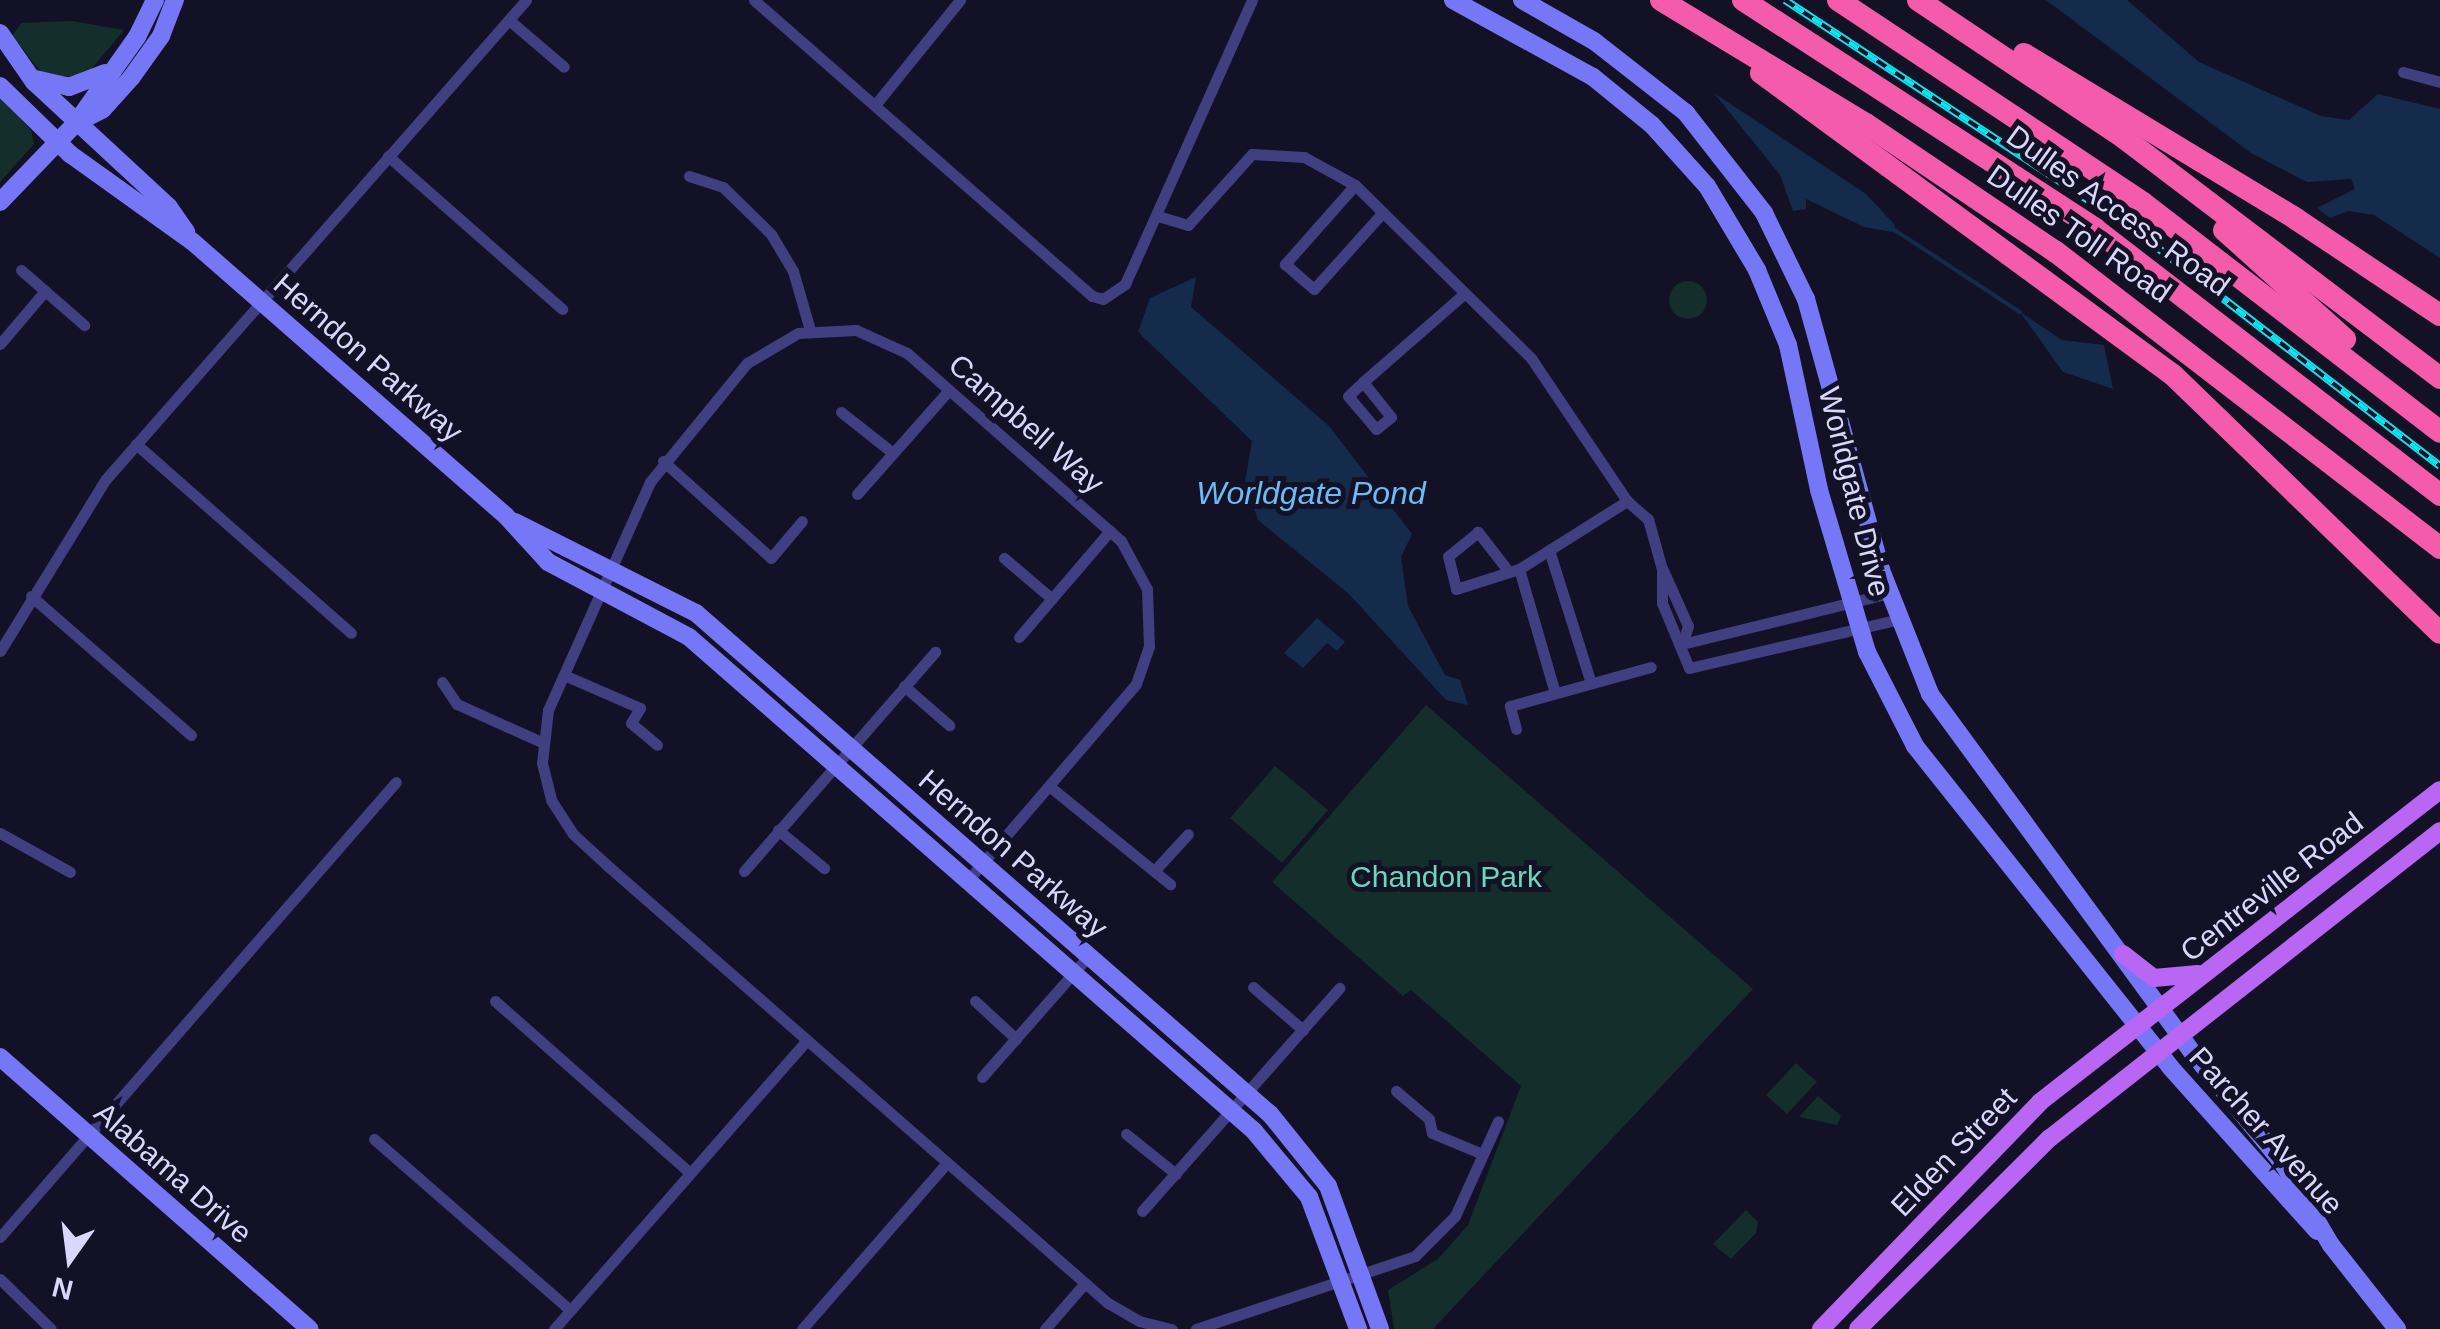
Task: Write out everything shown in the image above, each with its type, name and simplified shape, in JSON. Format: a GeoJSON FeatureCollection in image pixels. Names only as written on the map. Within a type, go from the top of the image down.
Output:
{"type":"FeatureCollection","features":[{"type":"Feature","properties":{"kind":"highway","name":"Dulles Toll Road"},"geometry":{"type":"LineString","coordinates":[[1661,0],[2056,252],[2440,548]]}},
{"type":"Feature","properties":{"kind":"highway","name":"Dulles Access Road"},"geometry":{"type":"LineString","coordinates":[[1744,0],[2082,220],[2440,495]]}},
{"type":"Feature","properties":{"kind":"highway","name":"Dulles Access Road"},"geometry":{"type":"LineString","coordinates":[[1838,0],[2143,202],[2440,428]]}},
{"type":"Feature","properties":{"kind":"highway"},"geometry":{"type":"LineString","coordinates":[[1919,0],[2124,138],[2440,378]]}},
{"type":"Feature","properties":{"kind":"highway"},"geometry":{"type":"LineString","coordinates":[[1919,0],[2057,71],[2440,315]]}},
{"type":"Feature","properties":{"kind":"highway"},"geometry":{"type":"LineString","coordinates":[[1709,28],[1791,98],[2173,375],[2440,634]]}},
{"type":"Feature","properties":{"kind":"highway"},"geometry":{"type":"LineString","coordinates":[[2124,138],[2440,428]]}},
{"type":"Feature","properties":{"kind":"main road"},"geometry":{"type":"LineString","coordinates":[[0,202],[76,123],[155,0]]}},
{"type":"Feature","properties":{"kind":"main road"},"geometry":{"type":"LineString","coordinates":[[76,123],[102,109],[148,58],[175,0]]}},
{"type":"Feature","properties":{"kind":"main road","name":"Worldgate Drive"},"geometry":{"type":"LineString","coordinates":[[1453,0],[1593,77],[1652,125],[1707,186],[1762,280],[1788,345],[1859,626],[1915,746],[2160,1052]]}},
{"type":"Feature","properties":{"kind":"main road","name":"Worldgate Drive"},"geometry":{"type":"LineString","coordinates":[[1522,0],[1594,41],[1686,113],[1764,213],[1819,337],[1890,593],[1930,694],[2182,1036]]}},
{"type":"Feature","properties":{"kind":"main road","name":"Herndon Parkway"},"geometry":{"type":"LineString","coordinates":[[0,33],[28,75],[168,206],[193,242]]}},
{"type":"Feature","properties":{"kind":"main road"},"geometry":{"type":"LineString","coordinates":[[28,75],[68,87],[114,68]]}},
{"type":"Feature","properties":{"kind":"main road","name":"Herndon Parkway"},"geometry":{"type":"LineString","coordinates":[[0,86],[56,142],[193,242],[506,516],[548,562],[677,628],[1233,1111],[1299,1179],[1358,1329]]}},
{"type":"Feature","properties":{"kind":"main road","name":"Herndon Parkway"},"geometry":{"type":"LineString","coordinates":[[506,516],[696,613],[1248,1094],[1320,1172],[1363,1276],[1380,1329]]}},
{"type":"Feature","properties":{"kind":"main road","name":"Centreville Road"},"geometry":{"type":"LineString","coordinates":[[2138,1026],[2440,790]]}},
{"type":"Feature","properties":{"kind":"main road","name":"Centreville Road"},"geometry":{"type":"LineString","coordinates":[[2160,1052],[2440,831]]}},
{"type":"Feature","properties":{"kind":"main road"},"geometry":{"type":"LineString","coordinates":[[2122,954],[2162,980],[2208,971]]}},
{"type":"Feature","properties":{"kind":"main road","name":"Elden Street"},"geometry":{"type":"LineString","coordinates":[[1821,1329],[2040,1102],[2138,1026]]}},
{"type":"Feature","properties":{"kind":"main road","name":"Parcher Avenue"},"geometry":{"type":"LineString","coordinates":[[2182,1036],[2284,1165],[2332,1245]]}},
{"type":"Feature","properties":{"kind":"main road","name":"Elden Street"},"geometry":{"type":"LineString","coordinates":[[1858,1329],[2050,1138],[2160,1052]]}},
{"type":"Feature","properties":{"kind":"main road","name":"Parcher Avenue"},"geometry":{"type":"LineString","coordinates":[[2160,1052],[2332,1245],[2398,1329]]}},
{"type":"Feature","properties":{"kind":"main road","name":"Alabama Drive"},"geometry":{"type":"LineString","coordinates":[[0,1057],[310,1329]]}},
{"type":"Feature","properties":{"kind":"street"},"geometry":{"type":"LineString","coordinates":[[0,651],[80,513],[136,444],[526,0]]}},
{"type":"Feature","properties":{"kind":"street"},"geometry":{"type":"LineString","coordinates":[[754,0],[1092,296],[1118,295],[1158,216],[1252,0]]}},
{"type":"Feature","properties":{"kind":"street"},"geometry":{"type":"LineString","coordinates":[[874,105],[960,0]]}},
{"type":"Feature","properties":{"kind":"street"},"geometry":{"type":"LineString","coordinates":[[1246,20],[1262,0]]}},
{"type":"Feature","properties":{"kind":"street"},"geometry":{"type":"LineString","coordinates":[[509,20],[564,68]]}},
{"type":"Feature","properties":{"kind":"street"},"geometry":{"type":"LineString","coordinates":[[2403,72],[2440,82]]}},
{"type":"Feature","properties":{"kind":"street"},"geometry":{"type":"LineString","coordinates":[[1158,216],[1188,226],[1252,154],[1304,156],[1355,185],[1550,381],[1627,500],[1648,520],[1662,570],[1662,603],[1689,668],[1899,619]]}},
{"type":"Feature","properties":{"kind":"street"},"geometry":{"type":"LineString","coordinates":[[388,156],[562,308]]}},
{"type":"Feature","properties":{"kind":"street"},"geometry":{"type":"LineString","coordinates":[[689,176],[723,186],[772,234],[793,272],[810,330]]}},
{"type":"Feature","properties":{"kind":"street"},"geometry":{"type":"LineString","coordinates":[[1355,185],[1285,264],[1314,289],[1383,212]]}},
{"type":"Feature","properties":{"kind":"street"},"geometry":{"type":"LineString","coordinates":[[21,270],[84,325]]}},
{"type":"Feature","properties":{"kind":"street"},"geometry":{"type":"LineString","coordinates":[[0,344],[45,291]]}},
{"type":"Feature","properties":{"kind":"street"},"geometry":{"type":"LineString","coordinates":[[1363,382],[1464,294]]}},
{"type":"Feature","properties":{"kind":"street","name":"Campbell Way"},"geometry":{"type":"LineString","coordinates":[[542,742],[564,675],[662,461],[748,363],[810,330],[856,330],[888,341],[1110,531],[1132,556],[1147,589],[1149,647],[1126,699],[968,880]]}},
{"type":"Feature","properties":{"kind":"street"},"geometry":{"type":"LineString","coordinates":[[857,494],[949,390]]}},
{"type":"Feature","properties":{"kind":"street"},"geometry":{"type":"LineString","coordinates":[[841,412],[893,453]]}},
{"type":"Feature","properties":{"kind":"street"},"geometry":{"type":"LineString","coordinates":[[136,444],[350,633]]}},
{"type":"Feature","properties":{"kind":"street"},"geometry":{"type":"LineString","coordinates":[[662,461],[771,558],[802,521]]}},
{"type":"Feature","properties":{"kind":"street"},"geometry":{"type":"LineString","coordinates":[[1556,693],[1514,570],[1478,532],[1448,556],[1456,589],[1514,570],[1627,500]]}},
{"type":"Feature","properties":{"kind":"street"},"geometry":{"type":"LineString","coordinates":[[1019,636],[1110,531]]}},
{"type":"Feature","properties":{"kind":"street"},"geometry":{"type":"LineString","coordinates":[[1549,550],[1591,682]]}},
{"type":"Feature","properties":{"kind":"street"},"geometry":{"type":"LineString","coordinates":[[1004,558],[1052,599]]}},
{"type":"Feature","properties":{"kind":"street"},"geometry":{"type":"LineString","coordinates":[[1682,644],[1890,593]]}},
{"type":"Feature","properties":{"kind":"street"},"geometry":{"type":"LineString","coordinates":[[31,596],[191,735]]}},
{"type":"Feature","properties":{"kind":"street"},"geometry":{"type":"LineString","coordinates":[[744,871],[935,652]]}},
{"type":"Feature","properties":{"kind":"street"},"geometry":{"type":"LineString","coordinates":[[1516,730],[1510,706],[1651,667]]}},
{"type":"Feature","properties":{"kind":"street"},"geometry":{"type":"LineString","coordinates":[[564,675],[640,708],[631,724],[657,746]]}},
{"type":"Feature","properties":{"kind":"street"},"geometry":{"type":"LineString","coordinates":[[442,682],[457,704],[542,742],[552,800],[574,834],[1085,1283],[1121,1312],[1172,1329]]}},
{"type":"Feature","properties":{"kind":"street"},"geometry":{"type":"LineString","coordinates":[[904,686],[949,725]]}},
{"type":"Feature","properties":{"kind":"street"},"geometry":{"type":"LineString","coordinates":[[0,1237],[396,782]]}},
{"type":"Feature","properties":{"kind":"street"},"geometry":{"type":"LineString","coordinates":[[1049,786],[1170,884]]}},
{"type":"Feature","properties":{"kind":"street"},"geometry":{"type":"LineString","coordinates":[[778,830],[824,868]]}},
{"type":"Feature","properties":{"kind":"street"},"geometry":{"type":"LineString","coordinates":[[0,833],[70,872]]}},
{"type":"Feature","properties":{"kind":"street"},"geometry":{"type":"LineString","coordinates":[[1154,871],[1188,834]]}},
{"type":"Feature","properties":{"kind":"street"},"geometry":{"type":"LineString","coordinates":[[982,1077],[1088,955]]}},
{"type":"Feature","properties":{"kind":"street"},"geometry":{"type":"LineString","coordinates":[[1253,988],[1303,1030]]}},
{"type":"Feature","properties":{"kind":"street"},"geometry":{"type":"LineString","coordinates":[[1142,1211],[1339,988]]}},
{"type":"Feature","properties":{"kind":"street"},"geometry":{"type":"LineString","coordinates":[[495,1001],[690,1173]]}},
{"type":"Feature","properties":{"kind":"street"},"geometry":{"type":"LineString","coordinates":[[975,1001],[1016,1039]]}},
{"type":"Feature","properties":{"kind":"street"},"geometry":{"type":"LineString","coordinates":[[554,1329],[807,1040]]}},
{"type":"Feature","properties":{"kind":"street"},"geometry":{"type":"LineString","coordinates":[[1396,1091],[1428,1119],[1432,1133],[1480,1153]]}},
{"type":"Feature","properties":{"kind":"street"},"geometry":{"type":"LineString","coordinates":[[1201,1329],[1415,1256],[1444,1232],[1498,1120]]}},
{"type":"Feature","properties":{"kind":"street"},"geometry":{"type":"LineString","coordinates":[[1126,1134],[1176,1174]]}},
{"type":"Feature","properties":{"kind":"street"},"geometry":{"type":"LineString","coordinates":[[374,1139],[570,1310]]}},
{"type":"Feature","properties":{"kind":"street"},"geometry":{"type":"LineString","coordinates":[[802,1329],[947,1163]]}},
{"type":"Feature","properties":{"kind":"street"},"geometry":{"type":"LineString","coordinates":[[0,1279],[52,1329]]}},
{"type":"Feature","properties":{"kind":"street"},"geometry":{"type":"LineString","coordinates":[[1045,1329],[1085,1283]]}},
{"type":"Feature","properties":{"kind":"green space"},"geometry":{"type":"Polygon","coordinates":[[[72,21],[124,30],[75,89],[44,76],[12,35],[22,23],[72,21]]]}},
{"type":"Feature","properties":{"kind":"green space"},"geometry":{"type":"Polygon","coordinates":[[[0,98],[31,130],[34,144],[0,182],[0,98]]]}},
{"type":"Feature","properties":{"kind":"green space"},"geometry":{"type":"Polygon","coordinates":[[[1688,281],[1702,286],[1707,300],[1702,314],[1688,319],[1674,314],[1669,300],[1674,286],[1688,281]]]}},
{"type":"Feature","properties":{"kind":"green space","name":"Chandon Park"},"geometry":{"type":"Polygon","coordinates":[[[1426,705],[1753,989],[1433,1329],[1394,1329],[1388,1290],[1438,1259],[1468,1225],[1521,1086],[1411,990],[1403,996],[1272,882],[1426,705]]]}},
{"type":"Feature","properties":{"kind":"green space"},"geometry":{"type":"Polygon","coordinates":[[[1275,766],[1328,810],[1282,863],[1230,818],[1275,766]]]}},
{"type":"Feature","properties":{"kind":"green space"},"geometry":{"type":"Polygon","coordinates":[[[1796,1063],[1817,1082],[1787,1114],[1766,1095],[1796,1063]]]}},
{"type":"Feature","properties":{"kind":"green space"},"geometry":{"type":"Polygon","coordinates":[[[1818,1096],[1841,1116],[1837,1125],[1799,1117],[1818,1096]]]}},
{"type":"Feature","properties":{"kind":"green space"},"geometry":{"type":"Polygon","coordinates":[[[1746,1210],[1758,1222],[1756,1233],[1731,1259],[1713,1244],[1746,1210]]]}},
{"type":"Feature","properties":{"kind":"water"},"geometry":{"type":"Polygon","coordinates":[[[2046,0],[2127,0],[2199,62],[2321,116],[2349,120],[2378,94],[2440,109],[2440,258],[2374,215],[2348,211],[2330,218],[2317,208],[2355,189],[2351,179],[2307,182],[2251,153],[2046,0]]]}},
{"type":"Feature","properties":{"kind":"water"},"geometry":{"type":"Polygon","coordinates":[[[1714,93],[1866,194],[1895,225],[1892,232],[1864,227],[1806,199],[1806,209],[1793,211],[1780,175],[1714,93]]]}},
{"type":"Feature","properties":{"kind":"water","name":"Worldgate Pond"},"geometry":{"type":"Polygon","coordinates":[[[1196,277],[1191,307],[1329,426],[1412,534],[1401,557],[1408,606],[1445,675],[1460,680],[1468,705],[1446,700],[1349,594],[1258,520],[1245,482],[1252,441],[1138,332],[1150,298],[1196,277]]]}},
{"type":"Feature","properties":{"kind":"water"},"geometry":{"type":"Polygon","coordinates":[[[2020,312],[2062,340],[2104,345],[2113,389],[2063,372],[2020,312]]]}},
{"type":"Feature","properties":{"kind":"water"},"geometry":{"type":"Polygon","coordinates":[[[1317,618],[1345,642],[1337,651],[1327,643],[1303,668],[1284,653],[1317,618]]]}},
{"type":"Feature","properties":{"kind":"waterway"},"geometry":{"type":"LineString","coordinates":[[1893,229],[2020,312]]}},
{"type":"Feature","properties":{"kind":"railway"},"geometry":{"type":"LineString","coordinates":[[1785,0],[2141,235],[2440,466]]}}]}
